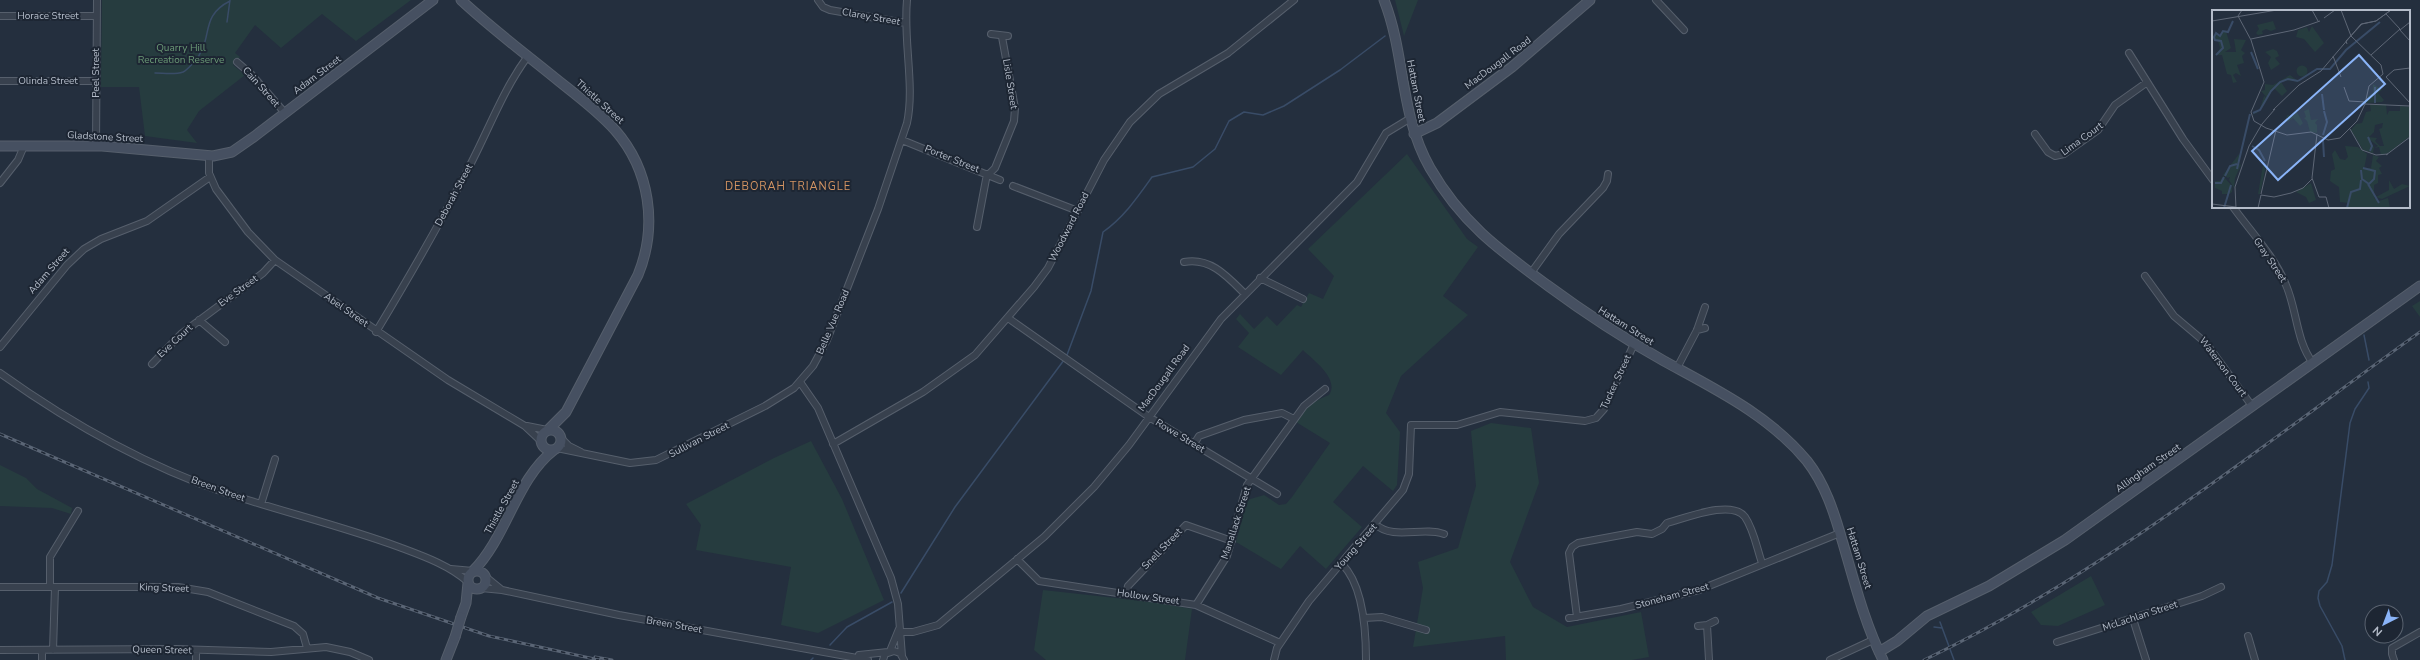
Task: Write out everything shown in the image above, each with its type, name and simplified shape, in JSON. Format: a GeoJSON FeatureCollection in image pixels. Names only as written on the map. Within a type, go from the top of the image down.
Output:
{"type":"FeatureCollection","features":[{"type":"Feature","properties":{"kind":"street","name":"Peel Street"},"geometry":{"type":"LineString","coordinates":[[96,146],[97,0]]}},
{"type":"Feature","properties":{"kind":"street","name":"Adam Street"},"geometry":{"type":"LineString","coordinates":[[209,156],[223,156],[232,152],[433,0]]}},
{"type":"Feature","properties":{"kind":"street","name":"Thistle Street"},"geometry":{"type":"LineString","coordinates":[[462,0],[596,111],[621,137],[639,168],[648,204],[648,237],[640,272],[566,412],[548,430]]}},
{"type":"Feature","properties":{"kind":"street","name":"Clarey Street"},"geometry":{"type":"LineString","coordinates":[[818,0],[823,7],[830,10],[905,23]]}},
{"type":"Feature","properties":{"kind":"street","name":"Belle Vue Road"},"geometry":{"type":"LineString","coordinates":[[800,382],[813,366],[827,340],[902,140],[910,105],[905,23],[907,0]]}},
{"type":"Feature","properties":{"kind":"street","name":"Woodward Road"},"geometry":{"type":"LineString","coordinates":[[833,444],[886,414],[958,369],[975,355],[1008,318],[1048,268],[1110,149],[1130,122],[1148,103],[1179,80],[1228,54],[1294,0]]}},
{"type":"Feature","properties":{"kind":"street","name":"Hattam Street"},"geometry":{"type":"LineString","coordinates":[[1384,0],[1392,22],[1409,119],[1414,134],[1435,176],[1467,219],[1491,243],[1601,324],[1750,410],[1794,447],[1818,478],[1830,503],[1874,640],[1881,656]]}},
{"type":"Feature","properties":{"kind":"street","name":"MacDougall Road"},"geometry":{"type":"LineString","coordinates":[[1414,134],[1437,123],[1512,68],[1590,0]]}},
{"type":"Feature","properties":{"kind":"street"},"geometry":{"type":"LineString","coordinates":[[1656,0],[1684,30]]}},
{"type":"Feature","properties":{"kind":"street","name":"Horace Street"},"geometry":{"type":"LineString","coordinates":[[0,16],[96,16]]}},
{"type":"Feature","properties":{"kind":"street","name":"Lisle Street"},"geometry":{"type":"LineString","coordinates":[[977,226],[988,174],[995,168],[1015,115],[1005,36],[991,34]]}},
{"type":"Feature","properties":{"kind":"street"},"geometry":{"type":"LineString","coordinates":[[2128,53],[2146,83],[2212,179]]}},
{"type":"Feature","properties":{"kind":"street","name":"Deborah Street"},"geometry":{"type":"LineString","coordinates":[[376,332],[428,245],[464,176],[504,92],[528,56]]}},
{"type":"Feature","properties":{"kind":"street","name":"Cain Street"},"geometry":{"type":"LineString","coordinates":[[238,62],[251,74],[285,113]]}},
{"type":"Feature","properties":{"kind":"street","name":"Olinda Street"},"geometry":{"type":"LineString","coordinates":[[0,81],[96,81]]}},
{"type":"Feature","properties":{"kind":"street","name":"Lima Court"},"geometry":{"type":"LineString","coordinates":[[2034,134],[2048,152],[2055,156],[2064,154],[2103,126],[2118,102],[2146,83]]}},
{"type":"Feature","properties":{"kind":"street","name":"MacDougall Road"},"geometry":{"type":"LineString","coordinates":[[900,631],[919,630],[938,624],[1044,537],[1089,492],[1150,417],[1210,333],[1244,293],[1357,182],[1386,133],[1409,119]]}},
{"type":"Feature","properties":{"kind":"street","name":"Porter Street"},"geometry":{"type":"LineString","coordinates":[[902,140],[1000,180]]}},
{"type":"Feature","properties":{"kind":"street","name":"Gladstone Street"},"geometry":{"type":"LineString","coordinates":[[0,146],[96,146],[209,156]]}},
{"type":"Feature","properties":{"kind":"street"},"geometry":{"type":"LineString","coordinates":[[0,183],[18,160],[24,146]]}},
{"type":"Feature","properties":{"kind":"street","name":"Abel Street"},"geometry":{"type":"LineString","coordinates":[[209,156],[210,177],[216,189],[243,225],[275,260],[376,332],[468,394],[525,426],[541,443]]}},
{"type":"Feature","properties":{"kind":"street"},"geometry":{"type":"LineString","coordinates":[[1531,273],[1559,234],[1603,188],[1608,181],[1608,174]]}},
{"type":"Feature","properties":{"kind":"street","name":"Adam Street"},"geometry":{"type":"LineString","coordinates":[[0,347],[67,265],[84,249],[101,239],[146,221],[210,177]]}},
{"type":"Feature","properties":{"kind":"street"},"geometry":{"type":"LineString","coordinates":[[1013,186],[1078,211]]}},
{"type":"Feature","properties":{"kind":"street","name":"Gray Street"},"geometry":{"type":"LineString","coordinates":[[2234,208],[2283,278],[2291,297],[2303,346],[2313,363]]}},
{"type":"Feature","properties":{"kind":"street","name":"Eve Street"},"geometry":{"type":"LineString","coordinates":[[199,320],[262,273],[275,260]]}},
{"type":"Feature","properties":{"kind":"street"},"geometry":{"type":"LineString","coordinates":[[1184,262],[1194,260],[1207,263],[1218,270],[1244,293]]}},
{"type":"Feature","properties":{"kind":"street","name":"Waterson Court"},"geometry":{"type":"LineString","coordinates":[[2145,276],[2174,316],[2206,343],[2252,406]]}},
{"type":"Feature","properties":{"kind":"street"},"geometry":{"type":"LineString","coordinates":[[1260,278],[1303,299]]}},
{"type":"Feature","properties":{"kind":"street","name":"Allingham Street"},"geometry":{"type":"LineString","coordinates":[[1881,656],[1927,616],[1989,586],[2054,547],[2420,286]]}},
{"type":"Feature","properties":{"kind":"street"},"geometry":{"type":"LineString","coordinates":[[1677,368],[1697,330],[1705,307]]}},
{"type":"Feature","properties":{"kind":"street","name":"Rowe Street"},"geometry":{"type":"LineString","coordinates":[[1008,318],[1150,417],[1277,494]]}},
{"type":"Feature","properties":{"kind":"street"},"geometry":{"type":"LineString","coordinates":[[199,320],[226,342]]}},
{"type":"Feature","properties":{"kind":"street","name":"Eve Court"},"geometry":{"type":"LineString","coordinates":[[152,364],[174,340],[199,320]]}},
{"type":"Feature","properties":{"kind":"street"},"geometry":{"type":"LineString","coordinates":[[1697,330],[1705,328]]}},
{"type":"Feature","properties":{"kind":"street","name":"Tucker Street"},"geometry":{"type":"LineString","coordinates":[[1411,425],[1457,425],[1500,412],[1581,421],[1596,418],[1606,406],[1634,344]]}},
{"type":"Feature","properties":{"kind":"street","name":"Breen Street"},"geometry":{"type":"LineString","coordinates":[[0,373],[47,406],[136,456],[226,493],[361,533],[423,556],[451,569],[468,583]]}},
{"type":"Feature","properties":{"kind":"street"},"geometry":{"type":"LineString","coordinates":[[800,382],[816,404],[891,578],[898,604],[904,658]]}},
{"type":"Feature","properties":{"kind":"street","name":"Sullivan Street"},"geometry":{"type":"LineString","coordinates":[[555,449],[630,463],[656,460],[766,406],[787,393],[800,382]]}},
{"type":"Feature","properties":{"kind":"street","name":"Manallack Street"},"geometry":{"type":"LineString","coordinates":[[1196,605],[1226,559],[1244,492],[1252,478],[1307,401],[1325,388]]}},
{"type":"Feature","properties":{"kind":"street","name":"Thistle Street"},"geometry":{"type":"LineString","coordinates":[[562,438],[566,412]]}},
{"type":"Feature","properties":{"kind":"street"},"geometry":{"type":"LineString","coordinates":[[1194,444],[1199,436],[1244,420],[1282,413],[1294,419]]}},
{"type":"Feature","properties":{"kind":"street","name":"Young Street"},"geometry":{"type":"LineString","coordinates":[[1274,660],[1275,652],[1280,643],[1309,601],[1399,496],[1406,485],[1409,467],[1411,425]]}},
{"type":"Feature","properties":{"kind":"street","name":"Abel Street"},"geometry":{"type":"LineString","coordinates":[[525,426],[548,430]]}},
{"type":"Feature","properties":{"kind":"street"},"geometry":{"type":"LineString","coordinates":[[548,430],[555,430],[562,438],[555,449],[547,449],[541,443],[542,434],[548,430]]}},
{"type":"Feature","properties":{"kind":"street","name":"Sullivan Street"},"geometry":{"type":"LineString","coordinates":[[562,438],[569,446],[588,455]]}},
{"type":"Feature","properties":{"kind":"street","name":"Thistle Street"},"geometry":{"type":"LineString","coordinates":[[535,470],[541,443]]}},
{"type":"Feature","properties":{"kind":"street","name":"Thistle Street"},"geometry":{"type":"LineString","coordinates":[[473,571],[489,554],[535,470],[555,449]]}},
{"type":"Feature","properties":{"kind":"street"},"geometry":{"type":"LineString","coordinates":[[261,504],[274,459]]}},
{"type":"Feature","properties":{"kind":"street"},"geometry":{"type":"LineString","coordinates":[[1577,617],[1569,558],[1572,547],[1578,543],[1634,532],[1646,534],[1656,533],[1667,523],[1723,508],[1737,510],[1748,521],[1762,563]]}},
{"type":"Feature","properties":{"kind":"street"},"geometry":{"type":"LineString","coordinates":[[53,650],[50,557],[78,511]]}},
{"type":"Feature","properties":{"kind":"street"},"geometry":{"type":"LineString","coordinates":[[1375,524],[1388,532],[1434,531],[1444,534]]}},
{"type":"Feature","properties":{"kind":"street","name":"Snell Street"},"geometry":{"type":"LineString","coordinates":[[1126,594],[1128,586],[1186,525],[1232,541]]}},
{"type":"Feature","properties":{"kind":"street","name":"Stoneham Street"},"geometry":{"type":"LineString","coordinates":[[1568,618],[1621,609],[1699,590],[1762,563],[1840,533]]}},
{"type":"Feature","properties":{"kind":"street","name":"Thistle Street"},"geometry":{"type":"LineString","coordinates":[[486,576],[489,554]]}},
{"type":"Feature","properties":{"kind":"street","name":"Hollow Street"},"geometry":{"type":"LineString","coordinates":[[1017,559],[1039,581],[1196,605],[1280,643]]}},
{"type":"Feature","properties":{"kind":"street"},"geometry":{"type":"LineString","coordinates":[[1342,564],[1352,575],[1364,618],[1366,660]]}},
{"type":"Feature","properties":{"kind":"street","name":"Breen Street"},"geometry":{"type":"LineString","coordinates":[[451,569],[473,571]]}},
{"type":"Feature","properties":{"kind":"street"},"geometry":{"type":"LineString","coordinates":[[446,660],[466,603],[468,576],[473,571],[479,570],[486,576],[485,585],[480,588],[466,603]]}},
{"type":"Feature","properties":{"kind":"street","name":"Breen Street"},"geometry":{"type":"LineString","coordinates":[[486,576],[502,590]]}},
{"type":"Feature","properties":{"kind":"street"},"geometry":{"type":"LineString","coordinates":[[468,583],[474,589],[480,588]]}},
{"type":"Feature","properties":{"kind":"street","name":"King Street"},"geometry":{"type":"LineString","coordinates":[[0,587],[178,586],[199,589],[294,626],[303,634],[307,648]]}},
{"type":"Feature","properties":{"kind":"street","name":"McLachlan Street"},"geometry":{"type":"LineString","coordinates":[[2057,642],[2202,596],[2221,587]]}},
{"type":"Feature","properties":{"kind":"street","name":"Breen Street"},"geometry":{"type":"LineString","coordinates":[[480,588],[502,590],[619,615],[868,660]]}},
{"type":"Feature","properties":{"kind":"street"},"geometry":{"type":"LineString","coordinates":[[1364,618],[1392,620],[1426,630]]}},
{"type":"Feature","properties":{"kind":"street"},"geometry":{"type":"LineString","coordinates":[[2133,619],[2146,660]]}},
{"type":"Feature","properties":{"kind":"street"},"geometry":{"type":"LineString","coordinates":[[1698,626],[1707,625],[1715,621]]}},
{"type":"Feature","properties":{"kind":"street"},"geometry":{"type":"LineString","coordinates":[[1707,625],[1709,660]]}},
{"type":"Feature","properties":{"kind":"street"},"geometry":{"type":"LineString","coordinates":[[882,660],[889,652],[900,631]]}},
{"type":"Feature","properties":{"kind":"street"},"geometry":{"type":"LineString","coordinates":[[2394,660],[2392,649],[2420,632]]}},
{"type":"Feature","properties":{"kind":"street"},"geometry":{"type":"LineString","coordinates":[[2248,636],[2255,660]]}},
{"type":"Feature","properties":{"kind":"street"},"geometry":{"type":"LineString","coordinates":[[1830,660],[1874,640]]}},
{"type":"Feature","properties":{"kind":"street","name":"Queen Street"},"geometry":{"type":"LineString","coordinates":[[0,650],[196,650],[272,652],[307,648],[333,648],[369,660]]}},
{"type":"Feature","properties":{"kind":"street"},"geometry":{"type":"LineString","coordinates":[[42,650],[42,660]]}},
{"type":"Feature","properties":{"kind":"street"},"geometry":{"type":"LineString","coordinates":[[196,650],[196,660]]}},
{"type":"Feature","properties":{"kind":"street"},"geometry":{"type":"LineString","coordinates":[[889,652],[897,651],[904,658]]}},
{"type":"Feature","properties":{"kind":"street","name":"Breen Street"},"geometry":{"type":"LineString","coordinates":[[847,656],[889,652]]}},
{"type":"Feature","properties":{"kind":"green space","name":"Quarry Hill Recreation Reserve"},"geometry":{"type":"Polygon","coordinates":[[[102,0],[411,0],[356,41],[322,14],[281,48],[255,25],[235,53],[240,57],[233,65],[245,75],[199,111],[187,130],[197,143],[145,136],[139,87],[101,87],[102,0]]]}},
{"type":"Feature","properties":{"kind":"green space"},"geometry":{"type":"Polygon","coordinates":[[[1395,0],[1418,0],[1404,36],[1395,0]]]}},
{"type":"Feature","properties":{"kind":"green space"},"geometry":{"type":"Polygon","coordinates":[[[1407,154],[1467,239],[1478,247],[1443,296],[1468,315],[1401,376],[1386,413],[1400,432],[1397,485],[1393,491],[1363,466],[1333,502],[1362,527],[1326,569],[1300,546],[1281,569],[1236,542],[1247,500],[1264,495],[1279,505],[1286,504],[1292,497],[1330,443],[1296,422],[1310,405],[1329,395],[1331,383],[1328,376],[1319,364],[1303,350],[1281,375],[1238,347],[1249,333],[1236,319],[1240,314],[1254,329],[1267,316],[1277,326],[1297,305],[1301,307],[1309,293],[1323,299],[1334,276],[1308,249],[1407,154]]]}},
{"type":"Feature","properties":{"kind":"green space"},"geometry":{"type":"Polygon","coordinates":[[[2420,301],[2420,317],[2412,306],[2420,301]]]}},
{"type":"Feature","properties":{"kind":"green space"},"geometry":{"type":"Polygon","coordinates":[[[1491,423],[1531,428],[1539,483],[1510,562],[1533,607],[1567,627],[1641,612],[1649,657],[1632,660],[1506,660],[1505,636],[1413,647],[1423,588],[1418,562],[1458,548],[1476,486],[1471,431],[1491,423]]]}},
{"type":"Feature","properties":{"kind":"green space"},"geometry":{"type":"Polygon","coordinates":[[[811,441],[842,499],[884,600],[818,633],[781,625],[791,567],[696,550],[701,525],[686,504],[774,458],[811,441]]]}},
{"type":"Feature","properties":{"kind":"green space"},"geometry":{"type":"Polygon","coordinates":[[[0,465],[26,478],[37,489],[72,508],[71,514],[52,508],[0,506],[0,465]]]}},
{"type":"Feature","properties":{"kind":"green space"},"geometry":{"type":"Polygon","coordinates":[[[2091,576],[2105,605],[2058,626],[2041,625],[2031,612],[2091,576]]]}},
{"type":"Feature","properties":{"kind":"green space"},"geometry":{"type":"Polygon","coordinates":[[[1043,590],[1161,603],[1192,609],[1185,660],[1046,660],[1034,650],[1043,590]]]}},
{"type":"Feature","properties":{"kind":"waterway"},"geometry":{"type":"LineString","coordinates":[[227,22],[230,0]]}},
{"type":"Feature","properties":{"kind":"waterway"},"geometry":{"type":"LineString","coordinates":[[155,73],[169,74],[183,72],[187,69],[194,62],[204,45],[210,21],[214,14],[220,7],[230,1]]}},
{"type":"Feature","properties":{"kind":"waterway"},"geometry":{"type":"LineString","coordinates":[[1067,355],[1091,291],[1103,232],[1124,214],[1152,177],[1193,167],[1215,149],[1229,121],[1244,112],[1263,115],[1284,106],[1340,70],[1385,36]]}},
{"type":"Feature","properties":{"kind":"waterway"},"geometry":{"type":"LineString","coordinates":[[2364,335],[2369,360]]}},
{"type":"Feature","properties":{"kind":"waterway"},"geometry":{"type":"LineString","coordinates":[[901,593],[955,507],[1064,360]]}},
{"type":"Feature","properties":{"kind":"waterway"},"geometry":{"type":"LineString","coordinates":[[2345,660],[2342,646],[2320,606],[2318,598],[2319,591],[2327,582],[2332,565],[2350,423],[2355,409],[2369,388],[2368,382]]}},
{"type":"Feature","properties":{"kind":"waterway"},"geometry":{"type":"LineString","coordinates":[[830,645],[847,627],[892,602]]}},
{"type":"Feature","properties":{"kind":"waterway"},"geometry":{"type":"LineString","coordinates":[[1940,622],[1954,660]]}},
{"type":"Feature","properties":{"kind":"waterway"},"geometry":{"type":"LineString","coordinates":[[1934,627],[1942,628]]}},
{"type":"Feature","properties":{"kind":"railway"},"geometry":{"type":"LineString","coordinates":[[1924,660],[1990,626],[2054,589],[2117,549],[2240,464],[2420,332]]}},
{"type":"Feature","properties":{"kind":"railway"},"geometry":{"type":"LineString","coordinates":[[0,434],[378,598],[489,636],[599,660]]}},
{"type":"Feature","properties":{"kind":"railway"},"geometry":{"type":"LineString","coordinates":[[595,657],[612,660]]}},
{"type":"Feature","properties":{"kind":"district","name":"DEBORAH TRIANGLE"},"geometry":{"type":"Point","coordinates":[788,186]}}]}
